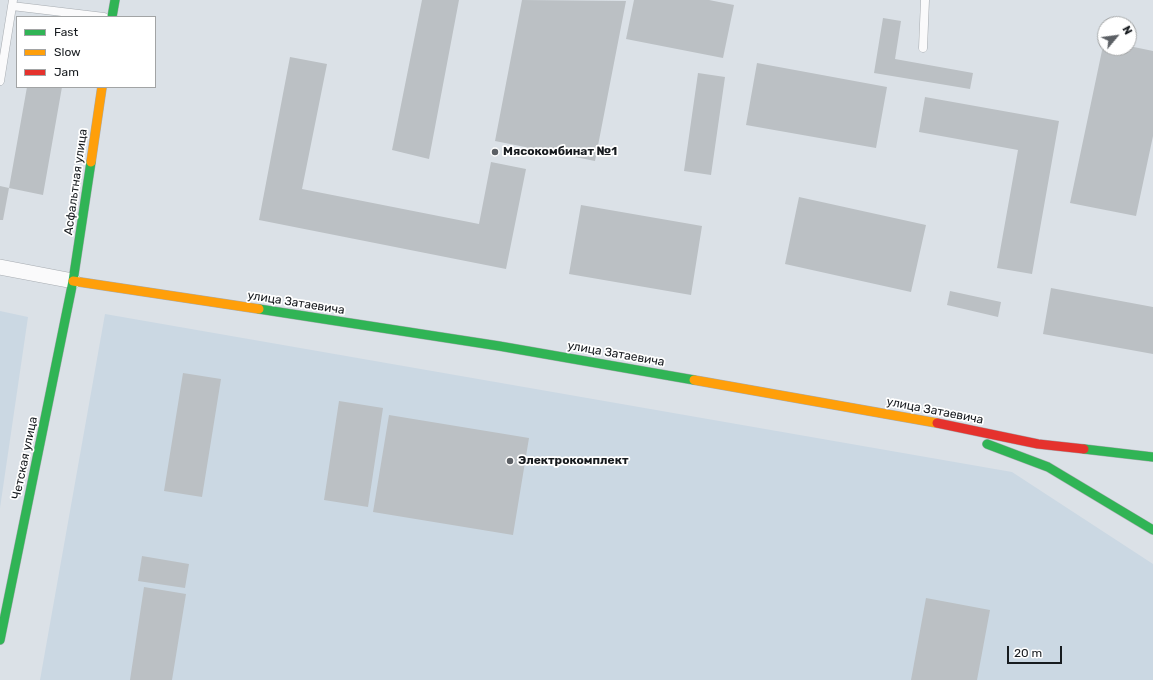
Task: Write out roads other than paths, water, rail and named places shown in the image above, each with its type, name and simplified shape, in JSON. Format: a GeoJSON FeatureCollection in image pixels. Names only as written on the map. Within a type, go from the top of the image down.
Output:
{"type":"FeatureCollection","features":[{"type":"Feature","properties":{"kind":"street"},"geometry":{"type":"LineString","coordinates":[[112,16],[115,0]]}},
{"type":"Feature","properties":{"kind":"street","name":"Асфальтная улица"},"geometry":{"type":"LineString","coordinates":[[73,281],[102,88]]}},
{"type":"Feature","properties":{"kind":"street"},"geometry":{"type":"LineString","coordinates":[[0,267],[73,281]]}},
{"type":"Feature","properties":{"kind":"street","name":"улица Затаевича"},"geometry":{"type":"LineString","coordinates":[[73,281],[499,346],[931,422],[1038,444],[1153,457]]}},
{"type":"Feature","properties":{"kind":"street","name":"Четская улица"},"geometry":{"type":"LineString","coordinates":[[0,640],[73,281]]}},
{"type":"Feature","properties":{"kind":"street"},"geometry":{"type":"LineString","coordinates":[[931,422],[1048,467],[1153,530]]}},
{"type":"Feature","properties":{"kind":"lane"},"geometry":{"type":"LineString","coordinates":[[923,48],[924,0]]}},
{"type":"Feature","properties":{"kind":"lane"},"geometry":{"type":"LineString","coordinates":[[0,81],[12,3],[97,16]]}},
{"type":"Feature","properties":{"kind":"place","name":"Мясокомбинат №1"},"geometry":{"type":"Point","coordinates":[495,152]}},
{"type":"Feature","properties":{"kind":"place","name":"Электрокомплект"},"geometry":{"type":"Point","coordinates":[510,461]}}]}
